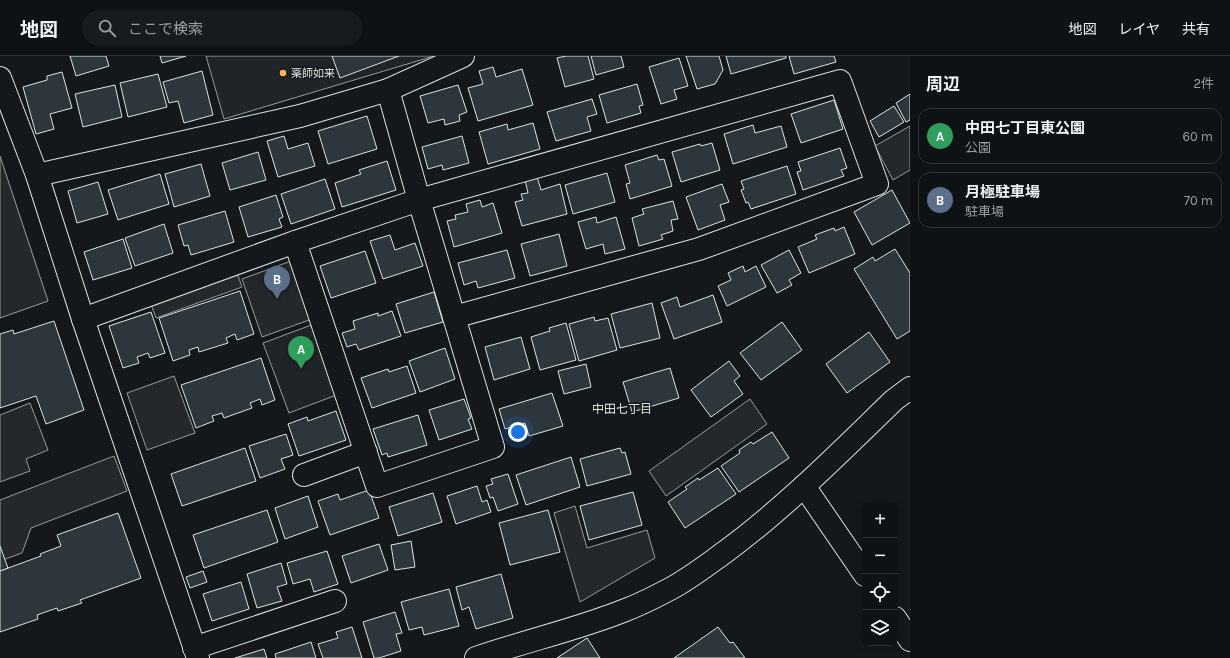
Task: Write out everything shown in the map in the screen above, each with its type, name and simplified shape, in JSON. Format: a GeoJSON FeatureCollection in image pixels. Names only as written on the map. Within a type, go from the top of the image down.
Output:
{"type":"FeatureCollection","features":[{"type":"Feature","properties":{"kind":"street"},"geometry":{"type":"LineString","coordinates":[[37,175],[300,116],[388,90],[463,56]]}},
{"type":"Feature","properties":{"kind":"street"},"geometry":{"type":"LineString","coordinates":[[0,78],[37,175],[83,319],[196,653],[335,601]]}},
{"type":"Feature","properties":{"kind":"street"},"geometry":{"type":"LineString","coordinates":[[83,319],[295,242],[419,200],[840,81],[878,184],[699,249],[454,317]]}},
{"type":"Feature","properties":{"kind":"street"},"geometry":{"type":"LineString","coordinates":[[295,242],[377,486],[493,447],[419,200],[388,90]]}},
{"type":"Feature","properties":{"kind":"street"},"geometry":{"type":"LineString","coordinates":[[476,658],[524,651],[580,626],[624,610],[671,588],[743,539],[773,514],[894,400],[910,388]]}},
{"type":"Feature","properties":{"kind":"street"},"geometry":{"type":"LineString","coordinates":[[304,475],[366,452]]}},
{"type":"Feature","properties":{"kind":"street"},"geometry":{"type":"LineString","coordinates":[[804,486],[864,574]]}},
{"type":"Feature","properties":{"kind":"street"},"geometry":{"type":"LineString","coordinates":[[898,622],[910,640]]}},
{"type":"Feature","properties":{"kind":"shaded area"},"geometry":{"type":"Polygon","coordinates":[[[206,56],[434,56],[224,119],[206,56]]]}},
{"type":"Feature","properties":{"kind":"shaded area"},"geometry":{"type":"Polygon","coordinates":[[[910,126],[910,170],[893,180],[875,146],[910,126]]]}},
{"type":"Feature","properties":{"kind":"shaded area"},"geometry":{"type":"Polygon","coordinates":[[[0,156],[48,301],[0,318],[0,156]]]}},
{"type":"Feature","properties":{"kind":"shaded area"},"geometry":{"type":"Polygon","coordinates":[[[291,261],[312,319],[262,337],[242,279],[291,261]]]}},
{"type":"Feature","properties":{"kind":"shaded area"},"geometry":{"type":"Polygon","coordinates":[[[237,273],[242,287],[156,318],[151,304],[237,273]]]}},
{"type":"Feature","properties":{"kind":"shaded area"},"geometry":{"type":"Polygon","coordinates":[[[314,324],[339,394],[289,413],[263,343],[314,324]]]}},
{"type":"Feature","properties":{"kind":"shaded area"},"geometry":{"type":"Polygon","coordinates":[[[174,376],[195,433],[147,450],[127,393],[174,376]]]}},
{"type":"Feature","properties":{"kind":"shaded area"},"geometry":{"type":"Polygon","coordinates":[[[750,399],[767,424],[666,496],[649,471],[750,399]]]}},
{"type":"Feature","properties":{"kind":"shaded area"},"geometry":{"type":"Polygon","coordinates":[[[30,403],[48,450],[26,459],[30,471],[0,482],[0,415],[30,403]]]}},
{"type":"Feature","properties":{"kind":"shaded area"},"geometry":{"type":"Polygon","coordinates":[[[114,456],[127,491],[31,528],[22,553],[0,561],[0,500],[114,456]]]}},
{"type":"Feature","properties":{"kind":"shaded area"},"geometry":{"type":"Polygon","coordinates":[[[575,506],[587,548],[647,530],[655,558],[580,602],[554,513],[575,506]]]}},
{"type":"Feature","properties":{"kind":"building"},"geometry":{"type":"Polygon","coordinates":[[[70,56],[106,56],[109,66],[76,76],[70,56]]]}},
{"type":"Feature","properties":{"kind":"building"},"geometry":{"type":"Polygon","coordinates":[[[160,56],[186,56],[162,63],[160,56]]]}},
{"type":"Feature","properties":{"kind":"building"},"geometry":{"type":"Polygon","coordinates":[[[332,56],[399,56],[340,78],[332,56]]]}},
{"type":"Feature","properties":{"kind":"building"},"geometry":{"type":"Polygon","coordinates":[[[566,56],[588,56],[594,79],[565,87],[557,58],[566,56]]]}},
{"type":"Feature","properties":{"kind":"building"},"geometry":{"type":"Polygon","coordinates":[[[591,56],[621,56],[624,67],[596,75],[591,56]]]}},
{"type":"Feature","properties":{"kind":"building"},"geometry":{"type":"Polygon","coordinates":[[[686,56],[719,56],[723,70],[715,84],[697,89],[686,56]]]}},
{"type":"Feature","properties":{"kind":"building"},"geometry":{"type":"Polygon","coordinates":[[[726,56],[786,56],[786,58],[731,74],[726,56]]]}},
{"type":"Feature","properties":{"kind":"building"},"geometry":{"type":"Polygon","coordinates":[[[789,56],[834,56],[836,62],[794,74],[789,56]]]}},
{"type":"Feature","properties":{"kind":"building"},"geometry":{"type":"Polygon","coordinates":[[[679,58],[688,86],[674,90],[677,99],[661,104],[649,67],[679,58]]]}},
{"type":"Feature","properties":{"kind":"building"},"geometry":{"type":"Polygon","coordinates":[[[493,67],[496,77],[522,69],[533,105],[478,121],[468,88],[483,84],[479,71],[493,67]]]}},
{"type":"Feature","properties":{"kind":"building"},"geometry":{"type":"Polygon","coordinates":[[[202,71],[213,115],[184,123],[178,101],[169,103],[163,82],[202,71]]]}},
{"type":"Feature","properties":{"kind":"building"},"geometry":{"type":"Polygon","coordinates":[[[62,72],[72,108],[50,114],[54,129],[36,134],[23,87],[47,80],[47,76],[62,72]]]}},
{"type":"Feature","properties":{"kind":"building"},"geometry":{"type":"Polygon","coordinates":[[[158,74],[167,107],[128,117],[120,83],[158,74]]]}},
{"type":"Feature","properties":{"kind":"building"},"geometry":{"type":"Polygon","coordinates":[[[637,84],[643,105],[639,106],[641,113],[607,123],[599,95],[637,84]]]}},
{"type":"Feature","properties":{"kind":"building"},"geometry":{"type":"Polygon","coordinates":[[[115,85],[122,117],[83,127],[75,94],[115,85]]]}},
{"type":"Feature","properties":{"kind":"building"},"geometry":{"type":"Polygon","coordinates":[[[458,85],[467,112],[459,115],[460,121],[445,125],[444,119],[428,123],[420,96],[458,85]]]}},
{"type":"Feature","properties":{"kind":"building"},"geometry":{"type":"Polygon","coordinates":[[[910,94],[910,120],[906,122],[896,103],[910,94]]]}},
{"type":"Feature","properties":{"kind":"building"},"geometry":{"type":"Polygon","coordinates":[[[592,99],[597,114],[587,117],[591,131],[556,141],[547,112],[592,99]]]}},
{"type":"Feature","properties":{"kind":"building"},"geometry":{"type":"Polygon","coordinates":[[[834,100],[843,129],[801,143],[791,114],[834,100]]]}},
{"type":"Feature","properties":{"kind":"building"},"geometry":{"type":"Polygon","coordinates":[[[894,106],[904,122],[879,137],[870,121],[894,106]]]}},
{"type":"Feature","properties":{"kind":"building"},"geometry":{"type":"Polygon","coordinates":[[[367,116],[377,149],[328,164],[318,131],[367,116]]]}},
{"type":"Feature","properties":{"kind":"building"},"geometry":{"type":"Polygon","coordinates":[[[533,123],[540,149],[488,164],[479,132],[507,124],[508,130],[533,123]]]}},
{"type":"Feature","properties":{"kind":"building"},"geometry":{"type":"Polygon","coordinates":[[[753,125],[755,133],[781,126],[787,147],[733,164],[724,134],[753,125]]]}},
{"type":"Feature","properties":{"kind":"building"},"geometry":{"type":"Polygon","coordinates":[[[284,136],[288,149],[308,143],[315,166],[278,177],[267,141],[284,136]]]}},
{"type":"Feature","properties":{"kind":"building"},"geometry":{"type":"Polygon","coordinates":[[[462,136],[469,163],[443,170],[442,165],[428,169],[422,147],[462,136]]]}},
{"type":"Feature","properties":{"kind":"building"},"geometry":{"type":"Polygon","coordinates":[[[712,143],[720,170],[681,182],[672,152],[700,144],[701,146],[712,143]]]}},
{"type":"Feature","properties":{"kind":"building"},"geometry":{"type":"Polygon","coordinates":[[[840,148],[847,168],[841,170],[844,176],[803,190],[797,172],[801,171],[798,162],[840,148]]]}},
{"type":"Feature","properties":{"kind":"building"},"geometry":{"type":"Polygon","coordinates":[[[258,152],[266,180],[230,190],[222,163],[258,152]]]}},
{"type":"Feature","properties":{"kind":"building"},"geometry":{"type":"Polygon","coordinates":[[[657,155],[659,160],[664,159],[672,186],[630,199],[626,184],[630,183],[625,165],[657,155]]]}},
{"type":"Feature","properties":{"kind":"building"},"geometry":{"type":"Polygon","coordinates":[[[387,161],[396,190],[342,207],[335,183],[361,174],[359,170],[387,161]]]}},
{"type":"Feature","properties":{"kind":"building"},"geometry":{"type":"Polygon","coordinates":[[[201,164],[210,196],[174,207],[165,174],[201,164]]]}},
{"type":"Feature","properties":{"kind":"building"},"geometry":{"type":"Polygon","coordinates":[[[787,166],[796,194],[751,209],[748,202],[746,203],[741,190],[744,189],[741,181],[787,166]]]}},
{"type":"Feature","properties":{"kind":"building"},"geometry":{"type":"Polygon","coordinates":[[[607,173],[615,202],[573,214],[565,185],[607,173]]]}},
{"type":"Feature","properties":{"kind":"building"},"geometry":{"type":"Polygon","coordinates":[[[160,174],[169,204],[118,220],[108,190],[160,174]]]}},
{"type":"Feature","properties":{"kind":"building"},"geometry":{"type":"Polygon","coordinates":[[[537,177],[541,190],[560,184],[567,214],[522,226],[515,202],[523,200],[521,194],[528,193],[525,180],[537,177]]]}},
{"type":"Feature","properties":{"kind":"building"},"geometry":{"type":"Polygon","coordinates":[[[325,179],[335,209],[291,224],[281,194],[325,179]]]}},
{"type":"Feature","properties":{"kind":"building"},"geometry":{"type":"Polygon","coordinates":[[[98,182],[108,214],[77,223],[68,191],[98,182]]]}},
{"type":"Feature","properties":{"kind":"building"},"geometry":{"type":"Polygon","coordinates":[[[722,184],[729,202],[720,205],[725,220],[698,230],[686,197],[722,184]]]}},
{"type":"Feature","properties":{"kind":"building"},"geometry":{"type":"Polygon","coordinates":[[[892,190],[910,223],[872,245],[854,212],[892,190]]]}},
{"type":"Feature","properties":{"kind":"building"},"geometry":{"type":"Polygon","coordinates":[[[276,195],[283,217],[279,219],[282,227],[248,237],[239,207],[276,195]]]}},
{"type":"Feature","properties":{"kind":"building"},"geometry":{"type":"Polygon","coordinates":[[[480,200],[482,207],[493,203],[502,233],[454,247],[447,221],[456,219],[455,215],[468,212],[466,204],[480,200]]]}},
{"type":"Feature","properties":{"kind":"building"},"geometry":{"type":"Polygon","coordinates":[[[673,201],[678,219],[671,220],[673,231],[661,235],[663,239],[639,246],[632,218],[644,214],[642,209],[673,201]]]}},
{"type":"Feature","properties":{"kind":"building"},"geometry":{"type":"Polygon","coordinates":[[[225,211],[234,242],[191,255],[188,245],[184,246],[178,225],[225,211]]]}},
{"type":"Feature","properties":{"kind":"building"},"geometry":{"type":"Polygon","coordinates":[[[596,217],[597,223],[616,217],[625,249],[605,254],[603,244],[586,249],[578,222],[596,217]]]}},
{"type":"Feature","properties":{"kind":"building"},"geometry":{"type":"Polygon","coordinates":[[[164,224],[173,253],[135,266],[125,238],[164,224]]]}},
{"type":"Feature","properties":{"kind":"building"},"geometry":{"type":"Polygon","coordinates":[[[844,227],[855,254],[809,273],[798,247],[817,239],[815,235],[834,228],[835,231],[844,227]]]}},
{"type":"Feature","properties":{"kind":"building"},"geometry":{"type":"Polygon","coordinates":[[[559,234],[567,266],[530,276],[521,244],[559,234]]]}},
{"type":"Feature","properties":{"kind":"building"},"geometry":{"type":"Polygon","coordinates":[[[390,235],[395,250],[415,243],[423,266],[383,279],[370,241],[390,235]]]}},
{"type":"Feature","properties":{"kind":"building"},"geometry":{"type":"Polygon","coordinates":[[[123,239],[132,268],[93,280],[84,252],[123,239]]]}},
{"type":"Feature","properties":{"kind":"building"},"geometry":{"type":"Polygon","coordinates":[[[895,249],[910,273],[910,331],[897,339],[854,269],[873,257],[875,261],[895,249]]]}},
{"type":"Feature","properties":{"kind":"building"},"geometry":{"type":"Polygon","coordinates":[[[507,250],[515,278],[478,288],[476,281],[464,285],[458,263],[507,250]]]}},
{"type":"Feature","properties":{"kind":"building"},"geometry":{"type":"Polygon","coordinates":[[[789,250],[801,273],[789,280],[792,285],[777,293],[761,265],[789,250]]]}},
{"type":"Feature","properties":{"kind":"building"},"geometry":{"type":"Polygon","coordinates":[[[365,251],[376,283],[331,298],[320,266],[365,251]]]}},
{"type":"Feature","properties":{"kind":"building"},"geometry":{"type":"Polygon","coordinates":[[[743,266],[745,272],[756,266],[766,287],[727,306],[718,286],[731,280],[728,273],[743,266]]]}},
{"type":"Feature","properties":{"kind":"building"},"geometry":{"type":"Polygon","coordinates":[[[240,291],[254,334],[237,340],[235,334],[226,338],[228,343],[199,352],[198,347],[189,350],[190,355],[173,361],[159,318],[240,291]]]}},
{"type":"Feature","properties":{"kind":"building"},"geometry":{"type":"Polygon","coordinates":[[[434,292],[443,322],[405,333],[396,304],[434,292]]]}},
{"type":"Feature","properties":{"kind":"building"},"geometry":{"type":"Polygon","coordinates":[[[713,295],[722,322],[674,339],[661,303],[677,297],[680,307],[713,295]]]}},
{"type":"Feature","properties":{"kind":"building"},"geometry":{"type":"Polygon","coordinates":[[[652,303],[660,338],[620,348],[611,314],[652,303]]]}},
{"type":"Feature","properties":{"kind":"building"},"geometry":{"type":"Polygon","coordinates":[[[392,311],[401,336],[359,350],[356,344],[347,347],[342,333],[355,329],[353,321],[378,313],[378,316],[392,311]]]}},
{"type":"Feature","properties":{"kind":"building"},"geometry":{"type":"Polygon","coordinates":[[[151,312],[165,353],[150,358],[148,353],[137,357],[139,363],[123,368],[109,326],[151,312]]]}},
{"type":"Feature","properties":{"kind":"building"},"geometry":{"type":"Polygon","coordinates":[[[594,317],[595,321],[608,318],[617,350],[579,361],[569,324],[594,317]]]}},
{"type":"Feature","properties":{"kind":"building"},"geometry":{"type":"Polygon","coordinates":[[[54,321],[84,410],[46,424],[36,396],[0,408],[0,334],[13,330],[14,334],[54,321]]]}},
{"type":"Feature","properties":{"kind":"building"},"geometry":{"type":"Polygon","coordinates":[[[782,322],[802,350],[761,380],[740,353],[782,322]]]}},
{"type":"Feature","properties":{"kind":"building"},"geometry":{"type":"Polygon","coordinates":[[[566,323],[576,360],[540,370],[531,337],[550,331],[549,328],[566,323]]]}},
{"type":"Feature","properties":{"kind":"building"},"geometry":{"type":"Polygon","coordinates":[[[869,332],[890,362],[847,393],[826,364],[869,332]]]}},
{"type":"Feature","properties":{"kind":"building"},"geometry":{"type":"Polygon","coordinates":[[[521,337],[530,369],[494,380],[485,347],[521,337]]]}},
{"type":"Feature","properties":{"kind":"building"},"geometry":{"type":"Polygon","coordinates":[[[445,348],[455,379],[420,392],[409,361],[445,348]]]}},
{"type":"Feature","properties":{"kind":"building"},"geometry":{"type":"Polygon","coordinates":[[[261,358],[275,400],[262,405],[260,399],[250,403],[252,408],[224,418],[222,413],[212,416],[214,421],[196,428],[181,385],[261,358]]]}},
{"type":"Feature","properties":{"kind":"building"},"geometry":{"type":"Polygon","coordinates":[[[729,361],[740,376],[734,381],[743,394],[711,417],[691,390],[729,361]]]}},
{"type":"Feature","properties":{"kind":"building"},"geometry":{"type":"Polygon","coordinates":[[[586,364],[591,387],[564,394],[558,371],[586,364]]]}},
{"type":"Feature","properties":{"kind":"building"},"geometry":{"type":"Polygon","coordinates":[[[407,366],[416,393],[372,408],[361,378],[388,369],[389,372],[407,366]]]}},
{"type":"Feature","properties":{"kind":"building"},"geometry":{"type":"Polygon","coordinates":[[[670,368],[679,398],[632,412],[623,382],[670,368]]]}},
{"type":"Feature","properties":{"kind":"building"},"geometry":{"type":"Polygon","coordinates":[[[552,393],[563,426],[529,436],[525,423],[505,429],[499,409],[552,393]]]}},
{"type":"Feature","properties":{"kind":"building"},"geometry":{"type":"Polygon","coordinates":[[[464,399],[471,418],[468,419],[472,429],[439,440],[429,410],[464,399]]]}},
{"type":"Feature","properties":{"kind":"building"},"geometry":{"type":"Polygon","coordinates":[[[336,411],[346,440],[299,456],[288,424],[307,417],[308,421],[336,411]]]}},
{"type":"Feature","properties":{"kind":"building"},"geometry":{"type":"Polygon","coordinates":[[[418,415],[427,445],[388,457],[387,453],[382,455],[373,429],[418,415]]]}},
{"type":"Feature","properties":{"kind":"building"},"geometry":{"type":"Polygon","coordinates":[[[772,432],[789,458],[739,492],[721,466],[740,453],[739,450],[751,442],[753,444],[772,432]]]}},
{"type":"Feature","properties":{"kind":"building"},"geometry":{"type":"Polygon","coordinates":[[[286,434],[293,455],[281,459],[285,469],[260,478],[249,446],[286,434]]]}},
{"type":"Feature","properties":{"kind":"building"},"geometry":{"type":"Polygon","coordinates":[[[245,448],[256,481],[182,506],[171,474],[245,448]]]}},
{"type":"Feature","properties":{"kind":"building"},"geometry":{"type":"Polygon","coordinates":[[[620,448],[622,453],[625,452],[631,474],[587,486],[580,459],[620,448]]]}},
{"type":"Feature","properties":{"kind":"building"},"geometry":{"type":"Polygon","coordinates":[[[571,457],[580,487],[526,505],[516,475],[571,457]]]}},
{"type":"Feature","properties":{"kind":"building"},"geometry":{"type":"Polygon","coordinates":[[[718,468],[736,494],[685,528],[668,502],[687,489],[685,487],[698,478],[699,480],[718,468]]]}},
{"type":"Feature","properties":{"kind":"building"},"geometry":{"type":"Polygon","coordinates":[[[508,474],[518,504],[498,511],[493,497],[490,498],[486,486],[493,484],[491,479],[508,474]]]}},
{"type":"Feature","properties":{"kind":"building"},"geometry":{"type":"Polygon","coordinates":[[[477,486],[482,502],[487,500],[491,512],[456,524],[447,496],[477,486]]]}},
{"type":"Feature","properties":{"kind":"building"},"geometry":{"type":"Polygon","coordinates":[[[369,490],[379,518],[330,535],[318,501],[338,494],[340,500],[369,490]]]}},
{"type":"Feature","properties":{"kind":"building"},"geometry":{"type":"Polygon","coordinates":[[[633,492],[642,525],[589,540],[580,506],[633,492]]]}},
{"type":"Feature","properties":{"kind":"building"},"geometry":{"type":"Polygon","coordinates":[[[433,493],[442,522],[398,536],[389,507],[433,493]]]}},
{"type":"Feature","properties":{"kind":"building"},"geometry":{"type":"Polygon","coordinates":[[[308,496],[318,527],[285,539],[275,508],[308,496]]]}},
{"type":"Feature","properties":{"kind":"building"},"geometry":{"type":"Polygon","coordinates":[[[267,510],[278,542],[204,568],[193,535],[267,510]]]}},
{"type":"Feature","properties":{"kind":"building"},"geometry":{"type":"Polygon","coordinates":[[[548,510],[560,552],[510,565],[499,523],[548,510]]]}},
{"type":"Feature","properties":{"kind":"building"},"geometry":{"type":"Polygon","coordinates":[[[118,513],[141,578],[80,600],[82,603],[58,611],[57,608],[37,615],[38,619],[0,632],[0,571],[41,556],[40,554],[61,546],[57,535],[118,513]]]}},
{"type":"Feature","properties":{"kind":"building"},"geometry":{"type":"Polygon","coordinates":[[[411,541],[415,567],[395,570],[391,545],[411,541]]]}},
{"type":"Feature","properties":{"kind":"building"},"geometry":{"type":"Polygon","coordinates":[[[379,544],[388,570],[351,583],[342,556],[379,544]]]}},
{"type":"Feature","properties":{"kind":"building"},"geometry":{"type":"Polygon","coordinates":[[[0,546],[8,568],[0,571],[0,546]]]}},
{"type":"Feature","properties":{"kind":"building"},"geometry":{"type":"Polygon","coordinates":[[[327,551],[338,584],[314,592],[310,579],[293,584],[287,563],[327,551]]]}},
{"type":"Feature","properties":{"kind":"building"},"geometry":{"type":"Polygon","coordinates":[[[281,563],[287,584],[277,587],[282,601],[257,608],[247,574],[281,563]]]}},
{"type":"Feature","properties":{"kind":"building"},"geometry":{"type":"Polygon","coordinates":[[[203,571],[207,582],[190,588],[186,577],[203,571]]]}},
{"type":"Feature","properties":{"kind":"building"},"geometry":{"type":"Polygon","coordinates":[[[501,574],[513,618],[476,629],[469,607],[462,610],[456,587],[501,574]]]}},
{"type":"Feature","properties":{"kind":"building"},"geometry":{"type":"Polygon","coordinates":[[[241,582],[249,609],[212,621],[203,594],[241,582]]]}},
{"type":"Feature","properties":{"kind":"building"},"geometry":{"type":"Polygon","coordinates":[[[449,589],[459,626],[424,635],[422,627],[409,630],[401,602],[449,589]]]}},
{"type":"Feature","properties":{"kind":"building"},"geometry":{"type":"Polygon","coordinates":[[[395,612],[402,633],[396,634],[401,651],[379,658],[374,658],[363,622],[395,612]]]}},
{"type":"Feature","properties":{"kind":"building"},"geometry":{"type":"Polygon","coordinates":[[[352,627],[362,658],[323,658],[318,644],[338,638],[336,632],[352,627]]]}},
{"type":"Feature","properties":{"kind":"building"},"geometry":{"type":"Polygon","coordinates":[[[718,627],[730,643],[733,642],[745,658],[674,658],[718,627]]]}},
{"type":"Feature","properties":{"kind":"building"},"geometry":{"type":"Polygon","coordinates":[[[587,638],[600,658],[557,658],[587,638]]]}},
{"type":"Feature","properties":{"kind":"building"},"geometry":{"type":"Polygon","coordinates":[[[311,642],[316,658],[276,658],[275,654],[311,642]]]}},
{"type":"Feature","properties":{"kind":"building"},"geometry":{"type":"Polygon","coordinates":[[[264,649],[267,658],[235,658],[264,649]]]}},
{"type":"Feature","properties":{"kind":"place","name":"薬師如来"},"geometry":{"type":"Point","coordinates":[283,73]}},
{"type":"Feature","properties":{"kind":"place","name":"月極駐車場"},"geometry":{"type":"Point","coordinates":[277,299]}},
{"type":"Feature","properties":{"kind":"place","name":"中田七丁目東公園"},"geometry":{"type":"Point","coordinates":[301,369]}},
{"type":"Feature","properties":{"kind":"district","name":"中田七丁目"},"geometry":{"type":"Point","coordinates":[622,409]}}]}
